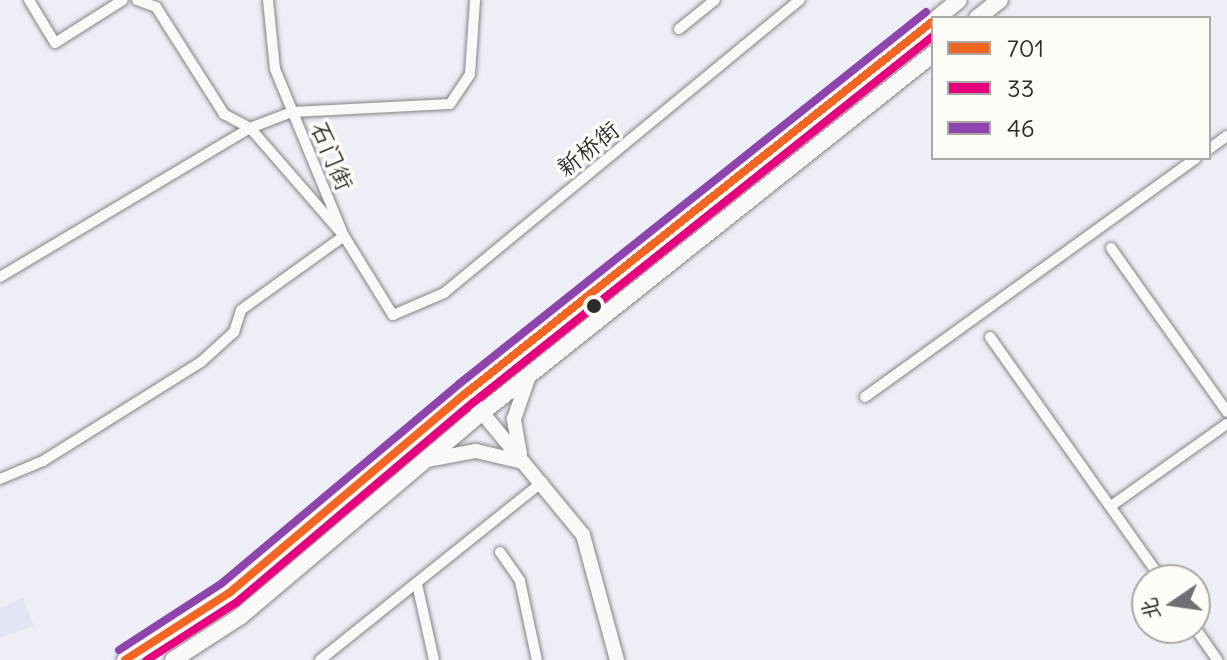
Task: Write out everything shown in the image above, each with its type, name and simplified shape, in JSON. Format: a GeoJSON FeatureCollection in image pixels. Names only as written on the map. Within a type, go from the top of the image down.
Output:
{"type":"FeatureCollection","features":[{"type":"Feature","properties":{"kind":"highway"},"geometry":{"type":"LineString","coordinates":[[940,16],[959,0]]}},
{"type":"Feature","properties":{"kind":"highway"},"geometry":{"type":"LineString","coordinates":[[980,16],[1000,0]]}},
{"type":"Feature","properties":{"kind":"highway"},"geometry":{"type":"LineString","coordinates":[[125,660],[229,593],[466,393],[931,23]]}},
{"type":"Feature","properties":{"kind":"highway"},"geometry":{"type":"LineString","coordinates":[[173,660],[241,616],[482,413],[931,56]]}},
{"type":"Feature","properties":{"kind":"main road"},"geometry":{"type":"LineString","coordinates":[[523,462],[514,419],[529,376]]}},
{"type":"Feature","properties":{"kind":"main road"},"geometry":{"type":"LineString","coordinates":[[466,393],[583,535],[617,660]]}},
{"type":"Feature","properties":{"kind":"main road"},"geometry":{"type":"LineString","coordinates":[[425,460],[476,451],[523,462]]}},
{"type":"Feature","properties":{"kind":"street"},"geometry":{"type":"LineString","coordinates":[[29,0],[55,43],[123,0]]}},
{"type":"Feature","properties":{"kind":"street"},"geometry":{"type":"LineString","coordinates":[[0,479],[43,461],[201,362],[234,332],[241,310],[344,236],[250,128],[224,114],[156,7],[137,0]]}},
{"type":"Feature","properties":{"kind":"street","name":"石门街"},"geometry":{"type":"LineString","coordinates":[[268,0],[275,69],[292,112],[344,236],[393,315]]}},
{"type":"Feature","properties":{"kind":"street"},"geometry":{"type":"LineString","coordinates":[[0,277],[250,128],[292,112],[450,104],[470,74],[475,0]]}},
{"type":"Feature","properties":{"kind":"street"},"geometry":{"type":"LineString","coordinates":[[679,29],[715,0]]}},
{"type":"Feature","properties":{"kind":"street","name":"新桥街"},"geometry":{"type":"LineString","coordinates":[[393,315],[444,293],[800,0]]}},
{"type":"Feature","properties":{"kind":"street"},"geometry":{"type":"LineString","coordinates":[[865,397],[1193,160]]}},
{"type":"Feature","properties":{"kind":"street"},"geometry":{"type":"LineString","coordinates":[[1111,248],[1227,412]]}},
{"type":"Feature","properties":{"kind":"street"},"geometry":{"type":"LineString","coordinates":[[990,337],[1151,564]]}},
{"type":"Feature","properties":{"kind":"street"},"geometry":{"type":"LineString","coordinates":[[1111,506],[1227,424]]}},
{"type":"Feature","properties":{"kind":"street"},"geometry":{"type":"LineString","coordinates":[[320,660],[542,482]]}},
{"type":"Feature","properties":{"kind":"street"},"geometry":{"type":"LineString","coordinates":[[500,552],[520,581],[537,660]]}},
{"type":"Feature","properties":{"kind":"street"},"geometry":{"type":"LineString","coordinates":[[417,584],[434,660]]}},
{"type":"Feature","properties":{"kind":"shaded area"},"geometry":{"type":"Polygon","coordinates":[[[23,598],[34,626],[0,638],[0,608],[23,598]]]}},
{"type":"Feature","properties":{"kind":"transit line","name":"46"},"geometry":{"type":"LineString","coordinates":[[119,650],[222,583],[459,384],[926,12]]}},
{"type":"Feature","properties":{"kind":"transit line","name":"701"},"geometry":{"type":"LineString","coordinates":[[125,660],[229,593],[466,393],[931,23]]}},
{"type":"Feature","properties":{"kind":"transit line","name":"33"},"geometry":{"type":"LineString","coordinates":[[147,660],[237,602],[474,402],[931,38]]}}]}
